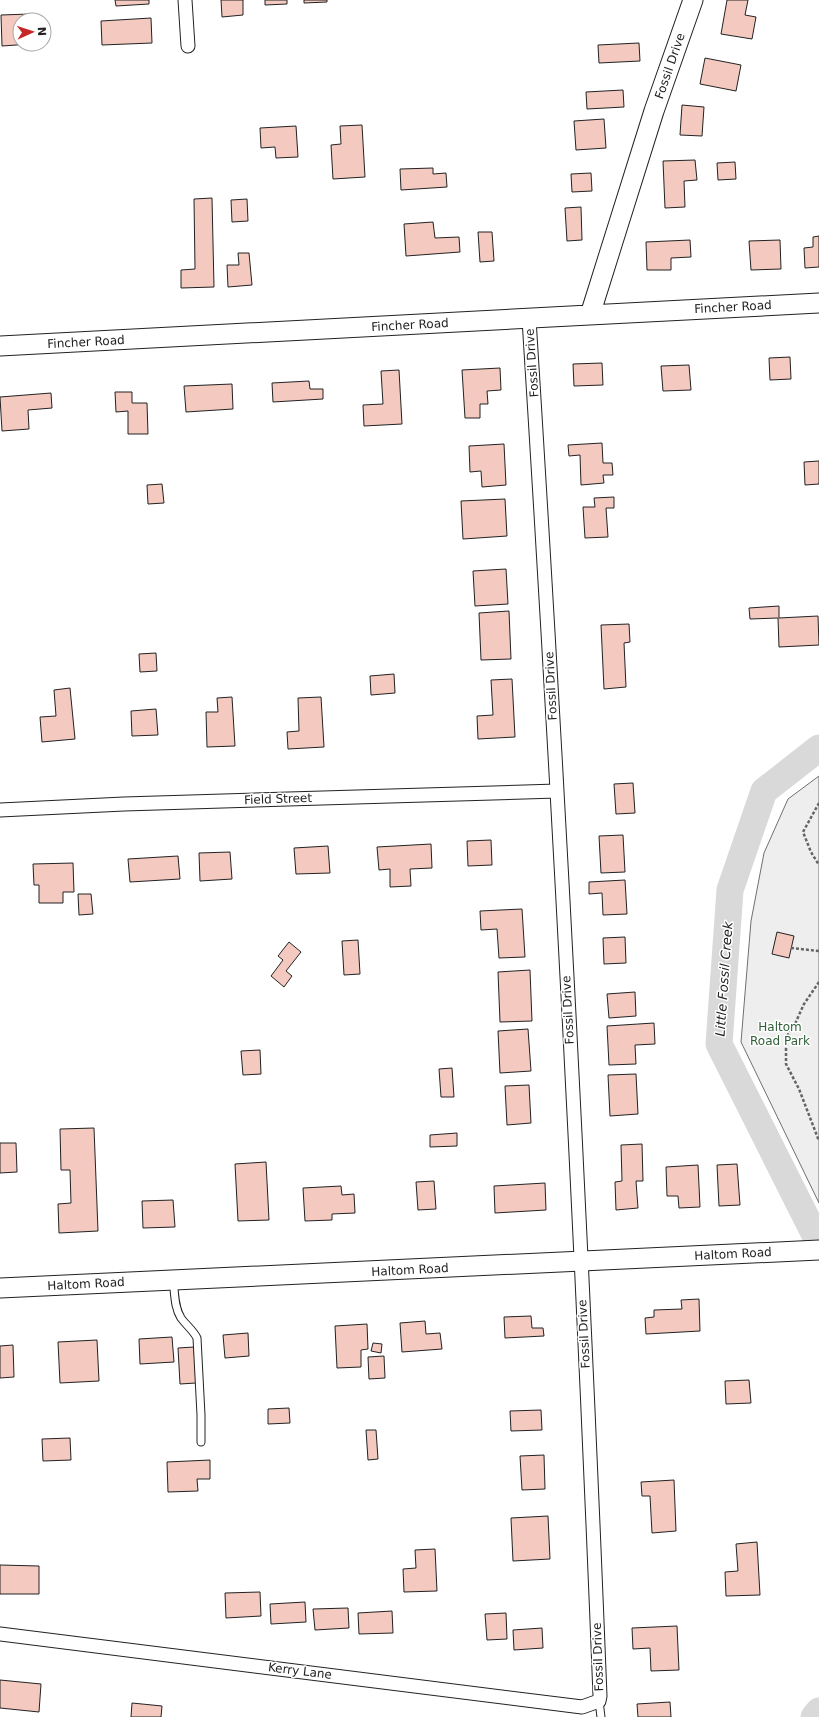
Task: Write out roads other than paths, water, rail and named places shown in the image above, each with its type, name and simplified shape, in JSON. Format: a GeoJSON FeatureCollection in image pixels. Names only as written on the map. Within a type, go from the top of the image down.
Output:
{"type":"FeatureCollection","features":[{"type":"Feature","properties":{"kind":"street"},"geometry":{"type":"LineString","coordinates":[[186,0],[188,46]]}},
{"type":"Feature","properties":{"kind":"street","name":"Fossil Drive"},"geometry":{"type":"LineString","coordinates":[[590,315],[654,111],[693,0]]}},
{"type":"Feature","properties":{"kind":"street","name":"Fincher Road"},"geometry":{"type":"LineString","coordinates":[[0,346],[819,303]]}},
{"type":"Feature","properties":{"kind":"street","name":"Fossil Drive"},"geometry":{"type":"LineString","coordinates":[[529,319],[545,564],[581,1262],[600,1696],[599,1701]]}},
{"type":"Feature","properties":{"kind":"street","name":"Field Street"},"geometry":{"type":"LineString","coordinates":[[0,810],[124,804],[557,791]]}},
{"type":"Feature","properties":{"kind":"street","name":"Haltom Road"},"geometry":{"type":"LineString","coordinates":[[0,1288],[819,1250]]}},
{"type":"Feature","properties":{"kind":"street","name":"Kerry Lane"},"geometry":{"type":"LineString","coordinates":[[0,1634],[582,1707],[599,1701]]}},
{"type":"Feature","properties":{"kind":"lane"},"geometry":{"type":"LineString","coordinates":[[173,1280],[176,1308],[197,1338],[201,1442]]}},
{"type":"Feature","properties":{"kind":"lane"},"geometry":{"type":"LineString","coordinates":[[599,1701],[602,1717]]}},
{"type":"Feature","properties":{"kind":"waterway","name":"Little Fossil Creek"},"geometry":{"type":"LineString","coordinates":[[819,748],[764,791],[730,890],[719,1044],[819,1243]]}},
{"type":"Feature","properties":{"kind":"waterway","name":"Little Fossil Creek"},"geometry":{"type":"LineString","coordinates":[[814,1717],[819,1711]]}},
{"type":"Feature","properties":{"kind":"park label","name":"Haltom Road Park"},"geometry":{"type":"Point","coordinates":[780,1034]}}]}
